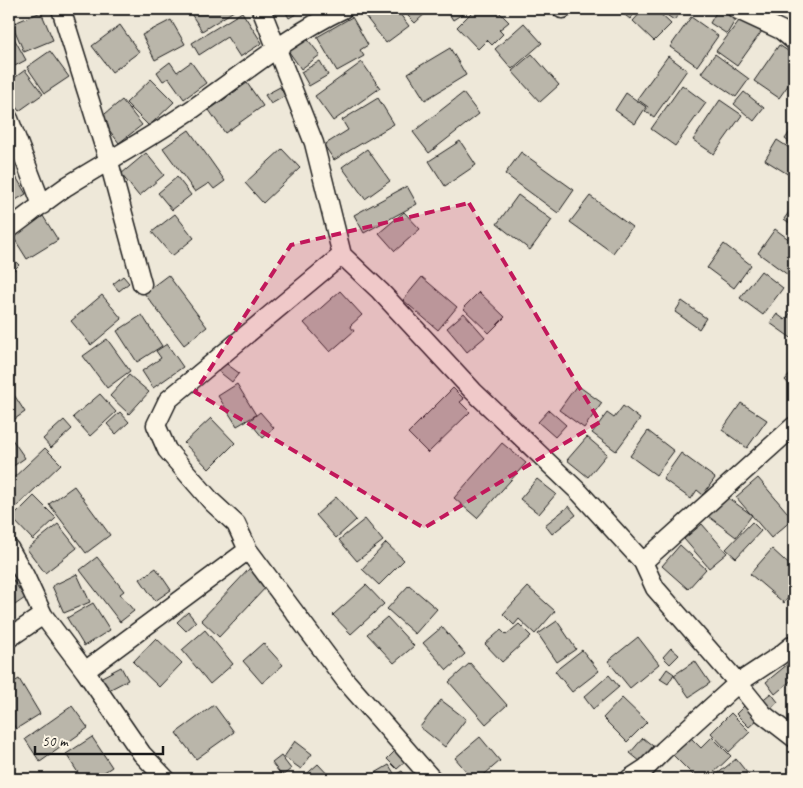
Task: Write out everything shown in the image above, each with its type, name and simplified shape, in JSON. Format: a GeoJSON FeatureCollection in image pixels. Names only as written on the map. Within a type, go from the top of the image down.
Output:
{"type":"FeatureCollection","features":[{"type":"Feature","properties":{"kind":"street"},"geometry":{"type":"LineString","coordinates":[[61,9],[109,162],[142,284]]}},
{"type":"Feature","properties":{"kind":"street"},"geometry":{"type":"LineString","coordinates":[[261,9],[314,143],[342,255],[380,291],[474,391],[580,493],[643,562],[655,588],[763,714],[794,738]]}},
{"type":"Feature","properties":{"kind":"street"},"geometry":{"type":"LineString","coordinates":[[9,229],[67,187],[193,108],[276,49],[327,16],[343,9]]}},
{"type":"Feature","properties":{"kind":"street"},"geometry":{"type":"LineString","coordinates":[[736,9],[781,30],[794,41]]}},
{"type":"Feature","properties":{"kind":"street"},"geometry":{"type":"LineString","coordinates":[[9,119],[42,205]]}},
{"type":"Feature","properties":{"kind":"street"},"geometry":{"type":"LineString","coordinates":[[342,255],[168,400],[156,425],[167,450],[212,502],[236,524],[248,550],[345,680],[432,779]]}},
{"type":"Feature","properties":{"kind":"street"},"geometry":{"type":"LineString","coordinates":[[643,562],[794,426]]}},
{"type":"Feature","properties":{"kind":"street"},"geometry":{"type":"LineString","coordinates":[[9,548],[25,576],[43,615],[85,671],[142,754],[166,779]]}},
{"type":"Feature","properties":{"kind":"street"},"geometry":{"type":"LineString","coordinates":[[85,671],[248,550]]}},
{"type":"Feature","properties":{"kind":"street"},"geometry":{"type":"LineString","coordinates":[[9,638],[43,615]]}},
{"type":"Feature","properties":{"kind":"street"},"geometry":{"type":"LineString","coordinates":[[629,779],[646,768],[738,683],[794,644]]}},
{"type":"Feature","properties":{"kind":"highlighted area"},"geometry":{"type":"Polygon","coordinates":[[[469,203],[600,422],[424,528],[195,392],[291,245],[469,203]]]}},
{"type":"Feature","properties":{"kind":"building"},"geometry":{"type":"Polygon","coordinates":[[[188,9],[237,9],[202,31],[188,9]]]}},
{"type":"Feature","properties":{"kind":"building"},"geometry":{"type":"Polygon","coordinates":[[[284,9],[305,9],[289,18],[284,9]]]}},
{"type":"Feature","properties":{"kind":"building"},"geometry":{"type":"Polygon","coordinates":[[[375,9],[396,9],[409,26],[386,43],[365,16],[375,9]]]}},
{"type":"Feature","properties":{"kind":"building"},"geometry":{"type":"Polygon","coordinates":[[[401,9],[430,9],[415,23],[401,9]]]}},
{"type":"Feature","properties":{"kind":"building"},"geometry":{"type":"Polygon","coordinates":[[[446,9],[470,9],[453,20],[446,9]]]}},
{"type":"Feature","properties":{"kind":"building"},"geometry":{"type":"Polygon","coordinates":[[[475,9],[496,9],[509,22],[499,30],[503,34],[492,45],[487,40],[478,49],[457,27],[475,9]]]}},
{"type":"Feature","properties":{"kind":"building"},"geometry":{"type":"Polygon","coordinates":[[[617,9],[638,9],[630,19],[617,9]]]}},
{"type":"Feature","properties":{"kind":"building"},"geometry":{"type":"Polygon","coordinates":[[[644,9],[655,9],[671,24],[654,41],[633,21],[644,9]]]}},
{"type":"Feature","properties":{"kind":"building"},"geometry":{"type":"Polygon","coordinates":[[[658,9],[683,9],[674,20],[658,9]]]}},
{"type":"Feature","properties":{"kind":"building"},"geometry":{"type":"Polygon","coordinates":[[[718,9],[736,19],[727,34],[710,23],[718,9]]]}},
{"type":"Feature","properties":{"kind":"building"},"geometry":{"type":"Polygon","coordinates":[[[41,12],[53,40],[24,52],[12,24],[41,12]]]}},
{"type":"Feature","properties":{"kind":"building"},"geometry":{"type":"Polygon","coordinates":[[[242,12],[262,43],[240,57],[227,37],[199,55],[192,43],[242,12]]]}},
{"type":"Feature","properties":{"kind":"building"},"geometry":{"type":"Polygon","coordinates":[[[352,17],[368,45],[360,50],[364,56],[337,71],[317,37],[352,17]]]}},
{"type":"Feature","properties":{"kind":"building"},"geometry":{"type":"Polygon","coordinates":[[[691,17],[718,36],[697,66],[670,47],[691,17]]]}},
{"type":"Feature","properties":{"kind":"building"},"geometry":{"type":"Polygon","coordinates":[[[742,17],[762,31],[737,66],[716,51],[742,17]]]}},
{"type":"Feature","properties":{"kind":"building"},"geometry":{"type":"Polygon","coordinates":[[[171,20],[185,44],[155,60],[142,35],[171,20]]]}},
{"type":"Feature","properties":{"kind":"building"},"geometry":{"type":"Polygon","coordinates":[[[524,23],[542,43],[512,69],[495,49],[524,23]]]}},
{"type":"Feature","properties":{"kind":"building"},"geometry":{"type":"Polygon","coordinates":[[[120,25],[139,52],[112,72],[92,46],[120,25]]]}},
{"type":"Feature","properties":{"kind":"building"},"geometry":{"type":"Polygon","coordinates":[[[9,32],[26,60],[9,69],[9,32]]]}},
{"type":"Feature","properties":{"kind":"building"},"geometry":{"type":"Polygon","coordinates":[[[305,36],[320,55],[301,69],[287,49],[305,36]]]}},
{"type":"Feature","properties":{"kind":"building"},"geometry":{"type":"Polygon","coordinates":[[[779,45],[794,55],[794,77],[779,98],[754,81],[779,45]]]}},
{"type":"Feature","properties":{"kind":"building"},"geometry":{"type":"Polygon","coordinates":[[[450,48],[466,75],[425,100],[408,73],[450,48]]]}},
{"type":"Feature","properties":{"kind":"building"},"geometry":{"type":"Polygon","coordinates":[[[50,51],[69,77],[45,93],[27,67],[50,51]]]}},
{"type":"Feature","properties":{"kind":"building"},"geometry":{"type":"Polygon","coordinates":[[[532,54],[559,85],[540,102],[512,71],[532,54]]]}},
{"type":"Feature","properties":{"kind":"building"},"geometry":{"type":"Polygon","coordinates":[[[715,54],[749,79],[736,97],[701,73],[715,54]]]}},
{"type":"Feature","properties":{"kind":"building"},"geometry":{"type":"Polygon","coordinates":[[[668,56],[687,70],[654,117],[645,111],[648,107],[637,99],[668,56]]]}},
{"type":"Feature","properties":{"kind":"building"},"geometry":{"type":"Polygon","coordinates":[[[320,61],[328,75],[309,86],[301,72],[320,61]]]}},
{"type":"Feature","properties":{"kind":"building"},"geometry":{"type":"Polygon","coordinates":[[[170,62],[177,72],[191,62],[206,83],[184,99],[169,78],[163,81],[157,72],[170,62]]]}},
{"type":"Feature","properties":{"kind":"building"},"geometry":{"type":"Polygon","coordinates":[[[362,62],[380,88],[333,121],[315,96],[362,62]]]}},
{"type":"Feature","properties":{"kind":"building"},"geometry":{"type":"Polygon","coordinates":[[[25,70],[43,94],[19,111],[9,98],[9,82],[25,70]]]}},
{"type":"Feature","properties":{"kind":"building"},"geometry":{"type":"Polygon","coordinates":[[[151,79],[174,102],[149,126],[126,103],[151,79]]]}},
{"type":"Feature","properties":{"kind":"building"},"geometry":{"type":"Polygon","coordinates":[[[247,83],[263,106],[225,133],[209,110],[247,83]]]}},
{"type":"Feature","properties":{"kind":"building"},"geometry":{"type":"Polygon","coordinates":[[[682,85],[706,103],[675,146],[651,129],[682,85]]]}},
{"type":"Feature","properties":{"kind":"building"},"geometry":{"type":"Polygon","coordinates":[[[280,87],[285,96],[271,104],[265,95],[280,87]]]}},
{"type":"Feature","properties":{"kind":"building"},"geometry":{"type":"Polygon","coordinates":[[[744,92],[764,108],[754,121],[734,104],[744,92]]]}},
{"type":"Feature","properties":{"kind":"building"},"geometry":{"type":"Polygon","coordinates":[[[463,93],[479,114],[429,153],[413,132],[463,93]]]}},
{"type":"Feature","properties":{"kind":"building"},"geometry":{"type":"Polygon","coordinates":[[[626,93],[646,107],[635,124],[615,110],[626,93]]]}},
{"type":"Feature","properties":{"kind":"building"},"geometry":{"type":"Polygon","coordinates":[[[378,98],[394,124],[334,160],[324,145],[348,130],[342,120],[378,98]]]}},
{"type":"Feature","properties":{"kind":"building"},"geometry":{"type":"Polygon","coordinates":[[[122,100],[142,125],[119,143],[100,118],[122,100]]]}},
{"type":"Feature","properties":{"kind":"building"},"geometry":{"type":"Polygon","coordinates":[[[720,100],[742,115],[714,154],[693,140],[720,100]]]}},
{"type":"Feature","properties":{"kind":"building"},"geometry":{"type":"Polygon","coordinates":[[[794,126],[794,146],[785,139],[794,126]]]}},
{"type":"Feature","properties":{"kind":"building"},"geometry":{"type":"Polygon","coordinates":[[[189,130],[225,181],[214,189],[209,183],[195,192],[163,148],[189,130]]]}},
{"type":"Feature","properties":{"kind":"building"},"geometry":{"type":"Polygon","coordinates":[[[777,140],[794,151],[794,178],[765,160],[777,140]]]}},
{"type":"Feature","properties":{"kind":"building"},"geometry":{"type":"Polygon","coordinates":[[[460,141],[476,165],[445,186],[429,161],[460,141]]]}},
{"type":"Feature","properties":{"kind":"building"},"geometry":{"type":"Polygon","coordinates":[[[282,149],[300,168],[263,203],[245,183],[282,149]]]}},
{"type":"Feature","properties":{"kind":"building"},"geometry":{"type":"Polygon","coordinates":[[[367,149],[390,181],[365,199],[342,167],[367,149]]]}},
{"type":"Feature","properties":{"kind":"building"},"geometry":{"type":"Polygon","coordinates":[[[521,152],[574,190],[558,213],[505,174],[521,152]]]}},
{"type":"Feature","properties":{"kind":"building"},"geometry":{"type":"Polygon","coordinates":[[[146,153],[164,175],[139,196],[121,174],[146,153]]]}},
{"type":"Feature","properties":{"kind":"building"},"geometry":{"type":"Polygon","coordinates":[[[11,168],[26,194],[9,204],[9,169],[11,168]]]}},
{"type":"Feature","properties":{"kind":"building"},"geometry":{"type":"Polygon","coordinates":[[[177,177],[191,195],[172,210],[158,193],[177,177]]]}},
{"type":"Feature","properties":{"kind":"building"},"geometry":{"type":"Polygon","coordinates":[[[407,186],[417,204],[364,233],[354,215],[407,186]]]}},
{"type":"Feature","properties":{"kind":"building"},"geometry":{"type":"Polygon","coordinates":[[[518,195],[552,220],[530,250],[497,224],[518,195]]]}},
{"type":"Feature","properties":{"kind":"building"},"geometry":{"type":"Polygon","coordinates":[[[590,196],[632,227],[613,253],[570,222],[590,196]]]}},
{"type":"Feature","properties":{"kind":"building"},"geometry":{"type":"Polygon","coordinates":[[[794,205],[794,226],[784,219],[794,205]]]}},
{"type":"Feature","properties":{"kind":"building"},"geometry":{"type":"Polygon","coordinates":[[[404,212],[420,229],[395,251],[379,233],[404,212]]]}},
{"type":"Feature","properties":{"kind":"building"},"geometry":{"type":"Polygon","coordinates":[[[175,214],[194,238],[172,256],[152,232],[175,214]]]}},
{"type":"Feature","properties":{"kind":"building"},"geometry":{"type":"Polygon","coordinates":[[[43,216],[58,240],[27,259],[12,235],[43,216]]]}},
{"type":"Feature","properties":{"kind":"building"},"geometry":{"type":"Polygon","coordinates":[[[775,229],[794,243],[794,266],[788,275],[758,253],[775,229]]]}},
{"type":"Feature","properties":{"kind":"building"},"geometry":{"type":"Polygon","coordinates":[[[724,244],[751,265],[734,288],[707,268],[724,244]]]}},
{"type":"Feature","properties":{"kind":"building"},"geometry":{"type":"Polygon","coordinates":[[[9,255],[19,265],[9,275],[9,255]]]}},
{"type":"Feature","properties":{"kind":"building"},"geometry":{"type":"Polygon","coordinates":[[[761,271],[783,288],[763,315],[740,298],[761,271]]]}},
{"type":"Feature","properties":{"kind":"building"},"geometry":{"type":"Polygon","coordinates":[[[168,275],[207,327],[184,345],[144,293],[168,275]]]}},
{"type":"Feature","properties":{"kind":"building"},"geometry":{"type":"Polygon","coordinates":[[[123,276],[129,283],[119,291],[113,284],[123,276]]]}},
{"type":"Feature","properties":{"kind":"building"},"geometry":{"type":"Polygon","coordinates":[[[422,277],[457,307],[438,330],[403,300],[422,277]]]}},
{"type":"Feature","properties":{"kind":"building"},"geometry":{"type":"Polygon","coordinates":[[[340,291],[362,315],[350,326],[354,331],[330,352],[304,323],[340,291]]]}},
{"type":"Feature","properties":{"kind":"building"},"geometry":{"type":"Polygon","coordinates":[[[479,292],[505,317],[489,333],[463,308],[479,292]]]}},
{"type":"Feature","properties":{"kind":"building"},"geometry":{"type":"Polygon","coordinates":[[[102,295],[122,319],[91,345],[71,321],[102,295]]]}},
{"type":"Feature","properties":{"kind":"building"},"geometry":{"type":"Polygon","coordinates":[[[682,301],[706,318],[699,329],[675,312],[682,301]]]}},
{"type":"Feature","properties":{"kind":"building"},"geometry":{"type":"Polygon","coordinates":[[[794,308],[794,340],[770,323],[777,314],[785,320],[794,308]]]}},
{"type":"Feature","properties":{"kind":"building"},"geometry":{"type":"Polygon","coordinates":[[[464,313],[485,337],[467,352],[447,328],[464,313]]]}},
{"type":"Feature","properties":{"kind":"building"},"geometry":{"type":"Polygon","coordinates":[[[142,315],[162,346],[137,362],[117,331],[142,315]]]}},
{"type":"Feature","properties":{"kind":"building"},"geometry":{"type":"Polygon","coordinates":[[[107,339],[130,371],[107,388],[83,356],[107,339]]]}},
{"type":"Feature","properties":{"kind":"building"},"geometry":{"type":"Polygon","coordinates":[[[167,344],[183,367],[153,388],[142,371],[161,358],[156,351],[167,344]]]}},
{"type":"Feature","properties":{"kind":"building"},"geometry":{"type":"Polygon","coordinates":[[[224,362],[239,373],[232,382],[217,370],[224,362]]]}},
{"type":"Feature","properties":{"kind":"building"},"geometry":{"type":"Polygon","coordinates":[[[794,370],[794,390],[785,380],[794,370]]]}},
{"type":"Feature","properties":{"kind":"building"},"geometry":{"type":"Polygon","coordinates":[[[129,375],[149,392],[129,414],[110,396],[129,375]]]}},
{"type":"Feature","properties":{"kind":"building"},"geometry":{"type":"Polygon","coordinates":[[[237,384],[256,415],[237,426],[218,396],[237,384]]]}},
{"type":"Feature","properties":{"kind":"building"},"geometry":{"type":"Polygon","coordinates":[[[577,385],[602,403],[584,428],[559,410],[577,385]]]}},
{"type":"Feature","properties":{"kind":"building"},"geometry":{"type":"Polygon","coordinates":[[[9,387],[25,412],[9,423],[9,387]]]}},
{"type":"Feature","properties":{"kind":"building"},"geometry":{"type":"Polygon","coordinates":[[[453,388],[464,399],[460,402],[470,412],[428,453],[408,433],[453,388]]]}},
{"type":"Feature","properties":{"kind":"building"},"geometry":{"type":"Polygon","coordinates":[[[100,394],[116,412],[90,436],[73,417],[100,394]]]}},
{"type":"Feature","properties":{"kind":"building"},"geometry":{"type":"Polygon","coordinates":[[[741,403],[767,420],[747,448],[722,430],[741,403]]]}},
{"type":"Feature","properties":{"kind":"building"},"geometry":{"type":"Polygon","coordinates":[[[623,406],[640,419],[616,451],[592,433],[607,413],[614,418],[623,406]]]}},
{"type":"Feature","properties":{"kind":"building"},"geometry":{"type":"Polygon","coordinates":[[[549,410],[566,425],[555,437],[538,422],[549,410]]]}},
{"type":"Feature","properties":{"kind":"building"},"geometry":{"type":"Polygon","coordinates":[[[120,412],[129,422],[116,434],[107,424],[120,412]]]}},
{"type":"Feature","properties":{"kind":"building"},"geometry":{"type":"Polygon","coordinates":[[[260,412],[274,428],[263,438],[249,421],[260,412]]]}},
{"type":"Feature","properties":{"kind":"building"},"geometry":{"type":"Polygon","coordinates":[[[211,418],[235,443],[209,469],[184,443],[211,418]]]}},
{"type":"Feature","properties":{"kind":"building"},"geometry":{"type":"Polygon","coordinates":[[[64,420],[72,429],[51,448],[43,439],[64,420]]]}},
{"type":"Feature","properties":{"kind":"building"},"geometry":{"type":"Polygon","coordinates":[[[648,431],[674,451],[656,475],[630,456],[648,431]]]}},
{"type":"Feature","properties":{"kind":"building"},"geometry":{"type":"Polygon","coordinates":[[[9,435],[25,458],[9,469],[9,435]]]}},
{"type":"Feature","properties":{"kind":"building"},"geometry":{"type":"Polygon","coordinates":[[[587,437],[607,454],[588,477],[567,460],[587,437]]]}},
{"type":"Feature","properties":{"kind":"building"},"geometry":{"type":"Polygon","coordinates":[[[502,443],[526,463],[477,518],[454,498],[502,443]]]}},
{"type":"Feature","properties":{"kind":"building"},"geometry":{"type":"Polygon","coordinates":[[[45,448],[61,464],[14,509],[9,504],[9,482],[45,448]]]}},
{"type":"Feature","properties":{"kind":"building"},"geometry":{"type":"Polygon","coordinates":[[[681,453],[715,478],[703,495],[697,490],[691,499],[663,479],[681,453]]]}},
{"type":"Feature","properties":{"kind":"building"},"geometry":{"type":"Polygon","coordinates":[[[758,478],[793,519],[771,538],[736,497],[758,478]]]}},
{"type":"Feature","properties":{"kind":"building"},"geometry":{"type":"Polygon","coordinates":[[[537,479],[556,494],[539,514],[520,499],[537,479]]]}},
{"type":"Feature","properties":{"kind":"building"},"geometry":{"type":"Polygon","coordinates":[[[74,486],[110,535],[86,553],[49,504],[74,486]]]}},
{"type":"Feature","properties":{"kind":"building"},"geometry":{"type":"Polygon","coordinates":[[[724,495],[752,515],[736,537],[708,516],[724,495]]]}},
{"type":"Feature","properties":{"kind":"building"},"geometry":{"type":"Polygon","coordinates":[[[34,496],[56,518],[33,540],[12,518],[34,496]]]}},
{"type":"Feature","properties":{"kind":"building"},"geometry":{"type":"Polygon","coordinates":[[[336,497],[356,520],[336,538],[316,515],[336,497]]]}},
{"type":"Feature","properties":{"kind":"building"},"geometry":{"type":"Polygon","coordinates":[[[569,506],[576,515],[552,534],[545,525],[569,506]]]}},
{"type":"Feature","properties":{"kind":"building"},"geometry":{"type":"Polygon","coordinates":[[[365,519],[383,541],[357,561],[339,540],[365,519]]]}},
{"type":"Feature","properties":{"kind":"building"},"geometry":{"type":"Polygon","coordinates":[[[752,522],[761,531],[736,558],[726,549],[752,522]]]}},
{"type":"Feature","properties":{"kind":"building"},"geometry":{"type":"Polygon","coordinates":[[[58,524],[77,548],[45,573],[27,549],[58,524]]]}},
{"type":"Feature","properties":{"kind":"building"},"geometry":{"type":"Polygon","coordinates":[[[702,524],[727,553],[709,568],[684,539],[702,524]]]}},
{"type":"Feature","properties":{"kind":"building"},"geometry":{"type":"Polygon","coordinates":[[[386,543],[404,560],[379,585],[362,569],[386,543]]]}},
{"type":"Feature","properties":{"kind":"building"},"geometry":{"type":"Polygon","coordinates":[[[680,545],[706,569],[688,589],[662,566],[680,545]]]}},
{"type":"Feature","properties":{"kind":"building"},"geometry":{"type":"Polygon","coordinates":[[[772,549],[794,569],[794,590],[784,603],[750,574],[772,549]]]}},
{"type":"Feature","properties":{"kind":"building"},"geometry":{"type":"Polygon","coordinates":[[[97,557],[124,591],[120,594],[134,611],[120,622],[80,570],[97,557]]]}},
{"type":"Feature","properties":{"kind":"building"},"geometry":{"type":"Polygon","coordinates":[[[156,568],[171,590],[155,601],[140,579],[156,568]]]}},
{"type":"Feature","properties":{"kind":"building"},"geometry":{"type":"Polygon","coordinates":[[[250,568],[268,585],[219,637],[201,620],[250,568]]]}},
{"type":"Feature","properties":{"kind":"building"},"geometry":{"type":"Polygon","coordinates":[[[9,574],[25,598],[9,609],[9,574]]]}},
{"type":"Feature","properties":{"kind":"building"},"geometry":{"type":"Polygon","coordinates":[[[77,574],[90,602],[64,613],[52,586],[77,574]]]}},
{"type":"Feature","properties":{"kind":"building"},"geometry":{"type":"Polygon","coordinates":[[[366,585],[384,604],[351,634],[333,615],[366,585]]]}},
{"type":"Feature","properties":{"kind":"building"},"geometry":{"type":"Polygon","coordinates":[[[409,585],[437,609],[415,634],[387,609],[409,585]]]}},
{"type":"Feature","properties":{"kind":"building"},"geometry":{"type":"Polygon","coordinates":[[[528,587],[555,611],[535,634],[519,619],[514,625],[503,614],[528,587]]]}},
{"type":"Feature","properties":{"kind":"building"},"geometry":{"type":"Polygon","coordinates":[[[93,603],[110,630],[84,646],[67,618],[93,603]]]}},
{"type":"Feature","properties":{"kind":"building"},"geometry":{"type":"Polygon","coordinates":[[[188,612],[196,622],[186,631],[177,622],[188,612]]]}},
{"type":"Feature","properties":{"kind":"building"},"geometry":{"type":"Polygon","coordinates":[[[387,617],[414,646],[394,663],[367,634],[387,617]]]}},
{"type":"Feature","properties":{"kind":"building"},"geometry":{"type":"Polygon","coordinates":[[[557,621],[576,649],[557,662],[538,634],[557,621]]]}},
{"type":"Feature","properties":{"kind":"building"},"geometry":{"type":"Polygon","coordinates":[[[519,624],[531,636],[502,662],[485,644],[501,630],[506,635],[519,624]]]}},
{"type":"Feature","properties":{"kind":"building"},"geometry":{"type":"Polygon","coordinates":[[[442,627],[465,654],[447,670],[423,643],[442,627]]]}},
{"type":"Feature","properties":{"kind":"building"},"geometry":{"type":"Polygon","coordinates":[[[205,630],[233,664],[210,684],[182,650],[205,630]]]}},
{"type":"Feature","properties":{"kind":"building"},"geometry":{"type":"Polygon","coordinates":[[[638,637],[659,664],[630,688],[608,661],[638,637]]]}},
{"type":"Feature","properties":{"kind":"building"},"geometry":{"type":"Polygon","coordinates":[[[156,638],[182,663],[159,687],[133,662],[156,638]]]}},
{"type":"Feature","properties":{"kind":"building"},"geometry":{"type":"Polygon","coordinates":[[[263,643],[283,665],[262,683],[243,661],[263,643]]]}},
{"type":"Feature","properties":{"kind":"building"},"geometry":{"type":"Polygon","coordinates":[[[671,648],[679,655],[670,664],[663,657],[671,648]]]}},
{"type":"Feature","properties":{"kind":"building"},"geometry":{"type":"Polygon","coordinates":[[[582,650],[599,671],[572,692],[555,671],[582,650]]]}},
{"type":"Feature","properties":{"kind":"building"},"geometry":{"type":"Polygon","coordinates":[[[794,659],[794,678],[775,694],[766,682],[794,659]]]}},
{"type":"Feature","properties":{"kind":"building"},"geometry":{"type":"Polygon","coordinates":[[[695,661],[710,683],[689,697],[674,675],[695,661]]]}},
{"type":"Feature","properties":{"kind":"building"},"geometry":{"type":"Polygon","coordinates":[[[470,663],[507,705],[486,724],[449,682],[470,663]]]}},
{"type":"Feature","properties":{"kind":"building"},"geometry":{"type":"Polygon","coordinates":[[[121,667],[128,680],[107,691],[100,678],[121,667]]]}},
{"type":"Feature","properties":{"kind":"building"},"geometry":{"type":"Polygon","coordinates":[[[667,669],[674,674],[668,684],[660,679],[667,669]]]}},
{"type":"Feature","properties":{"kind":"building"},"geometry":{"type":"Polygon","coordinates":[[[609,675],[619,687],[593,709],[584,697],[609,675]]]}},
{"type":"Feature","properties":{"kind":"building"},"geometry":{"type":"Polygon","coordinates":[[[19,679],[40,714],[16,729],[9,717],[9,685],[19,679]]]}},
{"type":"Feature","properties":{"kind":"building"},"geometry":{"type":"Polygon","coordinates":[[[771,693],[778,702],[768,711],[760,702],[771,693]]]}},
{"type":"Feature","properties":{"kind":"building"},"geometry":{"type":"Polygon","coordinates":[[[622,698],[647,722],[627,742],[603,718],[622,698]]]}},
{"type":"Feature","properties":{"kind":"building"},"geometry":{"type":"Polygon","coordinates":[[[441,700],[466,719],[445,747],[420,727],[441,700]]]}},
{"type":"Feature","properties":{"kind":"building"},"geometry":{"type":"Polygon","coordinates":[[[214,705],[234,732],[196,759],[176,733],[214,705]]]}},
{"type":"Feature","properties":{"kind":"building"},"geometry":{"type":"Polygon","coordinates":[[[745,705],[758,719],[749,727],[736,714],[745,705]]]}},
{"type":"Feature","properties":{"kind":"building"},"geometry":{"type":"Polygon","coordinates":[[[72,706],[88,728],[40,762],[25,739],[72,706]]]}},
{"type":"Feature","properties":{"kind":"building"},"geometry":{"type":"Polygon","coordinates":[[[731,713],[750,732],[729,752],[711,733],[731,713]]]}},
{"type":"Feature","properties":{"kind":"building"},"geometry":{"type":"Polygon","coordinates":[[[92,737],[112,767],[94,779],[82,779],[66,754],[92,737]]]}},
{"type":"Feature","properties":{"kind":"building"},"geometry":{"type":"Polygon","coordinates":[[[480,737],[500,761],[479,779],[473,779],[455,758],[480,737]]]}},
{"type":"Feature","properties":{"kind":"building"},"geometry":{"type":"Polygon","coordinates":[[[712,737],[731,756],[707,779],[697,779],[673,755],[691,738],[701,748],[712,737]]]}},
{"type":"Feature","properties":{"kind":"building"},"geometry":{"type":"Polygon","coordinates":[[[643,738],[653,746],[641,762],[630,753],[643,738]]]}},
{"type":"Feature","properties":{"kind":"building"},"geometry":{"type":"Polygon","coordinates":[[[295,741],[312,754],[301,769],[284,757],[295,741]]]}},
{"type":"Feature","properties":{"kind":"building"},"geometry":{"type":"Polygon","coordinates":[[[397,749],[407,760],[397,769],[387,759],[397,749]]]}},
{"type":"Feature","properties":{"kind":"building"},"geometry":{"type":"Polygon","coordinates":[[[281,756],[291,769],[282,776],[272,763],[281,756]]]}},
{"type":"Feature","properties":{"kind":"building"},"geometry":{"type":"Polygon","coordinates":[[[736,759],[752,779],[711,779],[736,759]]]}},
{"type":"Feature","properties":{"kind":"building"},"geometry":{"type":"Polygon","coordinates":[[[318,764],[332,779],[301,779],[318,764]]]}},
{"type":"Feature","properties":{"kind":"building"},"geometry":{"type":"Polygon","coordinates":[[[389,765],[395,775],[402,771],[408,779],[365,779],[389,765]]]}}]}
